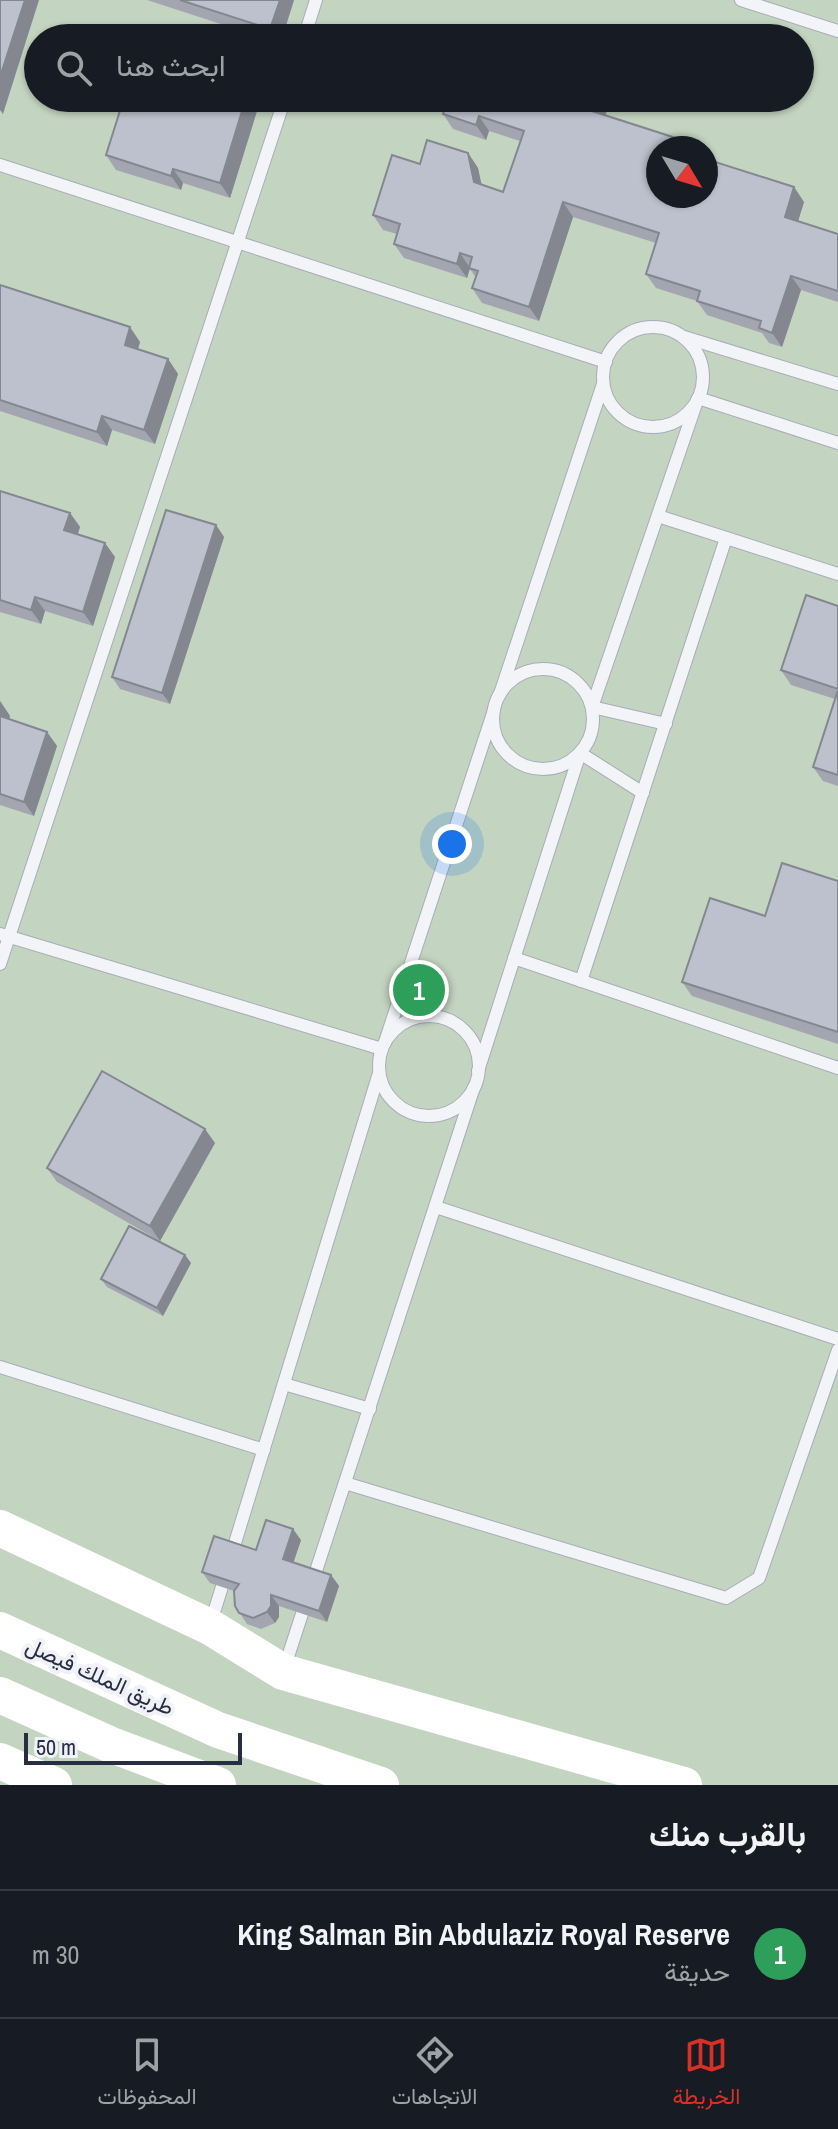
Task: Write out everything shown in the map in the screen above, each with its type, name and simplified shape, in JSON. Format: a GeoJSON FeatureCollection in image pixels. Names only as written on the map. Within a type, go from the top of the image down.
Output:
{"type":"FeatureCollection","features":[{"type":"Feature","properties":{"kind":"street"},"geometry":{"type":"LineString","coordinates":[[0,1528],[210,1627],[283,1672],[684,1785]]}},
{"type":"Feature","properties":{"kind":"street","name":"طريق الملك فيصل"},"geometry":{"type":"LineString","coordinates":[[0,1630],[218,1730],[381,1785]]}},
{"type":"Feature","properties":{"kind":"street"},"geometry":{"type":"LineString","coordinates":[[0,1695],[109,1744],[218,1785]]}},
{"type":"Feature","properties":{"kind":"street"},"geometry":{"type":"LineString","coordinates":[[0,1761],[54,1785]]}},
{"type":"Feature","properties":{"kind":"lane"},"geometry":{"type":"LineString","coordinates":[[308,24],[316,0]]}},
{"type":"Feature","properties":{"kind":"lane"},"geometry":{"type":"LineString","coordinates":[[741,0],[838,31]]}},
{"type":"Feature","properties":{"kind":"lane"},"geometry":{"type":"LineString","coordinates":[[0,964],[4,935],[281,112]]}},
{"type":"Feature","properties":{"kind":"lane"},"geometry":{"type":"LineString","coordinates":[[0,165],[606,362]]}},
{"type":"Feature","properties":{"kind":"lane"},"geometry":{"type":"LineString","coordinates":[[474,1087],[465,1100],[452,1110],[437,1116],[421,1116],[393,1102],[383,1089],[379,1057],[603,384],[609,352],[620,339],[634,330],[651,327],[668,329],[683,337],[838,384]]}},
{"type":"Feature","properties":{"kind":"lane"},"geometry":{"type":"LineString","coordinates":[[592,707],[702,382],[701,364],[695,349],[683,337]]}},
{"type":"Feature","properties":{"kind":"lane"},"geometry":{"type":"LineString","coordinates":[[603,384],[607,400],[617,413],[645,427],[661,427],[676,421],[689,411],[698,398]]}},
{"type":"Feature","properties":{"kind":"lane"},"geometry":{"type":"LineString","coordinates":[[698,398],[838,443]]}},
{"type":"Feature","properties":{"kind":"lane"},"geometry":{"type":"LineString","coordinates":[[658,516],[838,574]]}},
{"type":"Feature","properties":{"kind":"lane"},"geometry":{"type":"LineString","coordinates":[[581,981],[726,538]]}},
{"type":"Feature","properties":{"kind":"lane"},"geometry":{"type":"LineString","coordinates":[[494,710],[494,726],[499,742],[508,755],[536,769],[552,769],[568,763],[589,740],[594,724],[592,707],[585,691],[574,679],[559,671],[542,669],[525,673],[511,681],[500,694]]}},
{"type":"Feature","properties":{"kind":"lane"},"geometry":{"type":"LineString","coordinates":[[592,707],[666,724]]}},
{"type":"Feature","properties":{"kind":"lane"},"geometry":{"type":"LineString","coordinates":[[580,753],[643,793]]}},
{"type":"Feature","properties":{"kind":"lane"},"geometry":{"type":"LineString","coordinates":[[283,1672],[436,1207],[580,753]]}},
{"type":"Feature","properties":{"kind":"lane"},"geometry":{"type":"LineString","coordinates":[[4,935],[384,1045]]}},
{"type":"Feature","properties":{"kind":"lane"},"geometry":{"type":"LineString","coordinates":[[514,958],[838,1068]]}},
{"type":"Feature","properties":{"kind":"lane"},"geometry":{"type":"LineString","coordinates":[[384,1045],[396,1028],[410,1020],[427,1016],[444,1018],[459,1026],[470,1039],[477,1054],[478,1071]]}},
{"type":"Feature","properties":{"kind":"lane"},"geometry":{"type":"LineString","coordinates":[[210,1627],[379,1073]]}},
{"type":"Feature","properties":{"kind":"lane"},"geometry":{"type":"LineString","coordinates":[[436,1207],[838,1339]]}},
{"type":"Feature","properties":{"kind":"lane"},"geometry":{"type":"LineString","coordinates":[[345,1483],[726,1598],[759,1578],[838,1350]]}},
{"type":"Feature","properties":{"kind":"lane"},"geometry":{"type":"LineString","coordinates":[[0,1367],[264,1450]]}},
{"type":"Feature","properties":{"kind":"lane"},"geometry":{"type":"LineString","coordinates":[[284,1384],[370,1409]]}},
{"type":"Feature","properties":{"kind":"green space"},"geometry":{"type":"Polygon","coordinates":[[[0,0],[838,0],[838,1785],[0,1785],[0,0]]]}},
{"type":"Feature","properties":{"kind":"building"},"geometry":{"type":"Polygon","coordinates":[[[0,0],[25,0],[0,77],[0,0]]]}},
{"type":"Feature","properties":{"kind":"building"},"geometry":{"type":"Polygon","coordinates":[[[180,0],[280,0],[272,24],[254,24],[180,0]]]}},
{"type":"Feature","properties":{"kind":"building"},"geometry":{"type":"Polygon","coordinates":[[[120,112],[242,112],[220,183],[173,169],[171,176],[106,155],[120,112]]]}},
{"type":"Feature","properties":{"kind":"building"},"geometry":{"type":"Polygon","coordinates":[[[595,112],[670,136],[646,136],[646,208],[718,208],[718,163],[794,187],[785,217],[838,234],[838,291],[791,276],[772,333],[759,328],[761,321],[697,301],[700,291],[646,274],[659,233],[563,202],[529,307],[472,288],[478,271],[469,268],[472,257],[460,253],[457,264],[394,244],[400,224],[373,215],[392,155],[420,164],[427,140],[468,153],[474,182],[503,192],[524,131],[479,116],[476,125],[443,114],[595,112]]]}},
{"type":"Feature","properties":{"kind":"building"},"geometry":{"type":"Polygon","coordinates":[[[0,285],[130,327],[125,345],[168,359],[144,430],[102,416],[97,432],[0,400],[0,285]]]}},
{"type":"Feature","properties":{"kind":"building"},"geometry":{"type":"Polygon","coordinates":[[[0,491],[70,513],[64,530],[105,543],[83,612],[35,597],[31,610],[0,600],[0,491]]]}},
{"type":"Feature","properties":{"kind":"building"},"geometry":{"type":"Polygon","coordinates":[[[166,510],[216,525],[162,693],[112,677],[166,510]]]}},
{"type":"Feature","properties":{"kind":"building"},"geometry":{"type":"Polygon","coordinates":[[[806,595],[838,606],[838,689],[781,670],[806,595]]]}},
{"type":"Feature","properties":{"kind":"building"},"geometry":{"type":"Polygon","coordinates":[[[838,690],[838,775],[813,767],[838,690]]]}},
{"type":"Feature","properties":{"kind":"building"},"geometry":{"type":"Polygon","coordinates":[[[0,716],[47,732],[24,802],[0,794],[0,716]]]}},
{"type":"Feature","properties":{"kind":"building"},"geometry":{"type":"Polygon","coordinates":[[[782,863],[838,881],[838,1032],[682,982],[710,898],[765,916],[782,863]]]}},
{"type":"Feature","properties":{"kind":"building"},"geometry":{"type":"Polygon","coordinates":[[[102,1071],[205,1129],[150,1226],[47,1168],[102,1071]]]}},
{"type":"Feature","properties":{"kind":"building"},"geometry":{"type":"Polygon","coordinates":[[[129,1226],[185,1255],[157,1308],[101,1279],[129,1226]]]}},
{"type":"Feature","properties":{"kind":"building"},"geometry":{"type":"Polygon","coordinates":[[[266,1520],[293,1529],[283,1559],[331,1575],[319,1611],[271,1595],[271,1606],[267,1612],[253,1618],[239,1613],[235,1606],[234,1591],[239,1584],[202,1572],[214,1536],[256,1550],[266,1520]]]}},
{"type":"Feature","properties":{"kind":"place","name":"King Salman Bin Abdulaziz Royal Reserve"},"geometry":{"type":"Point","coordinates":[419,990]}}]}
